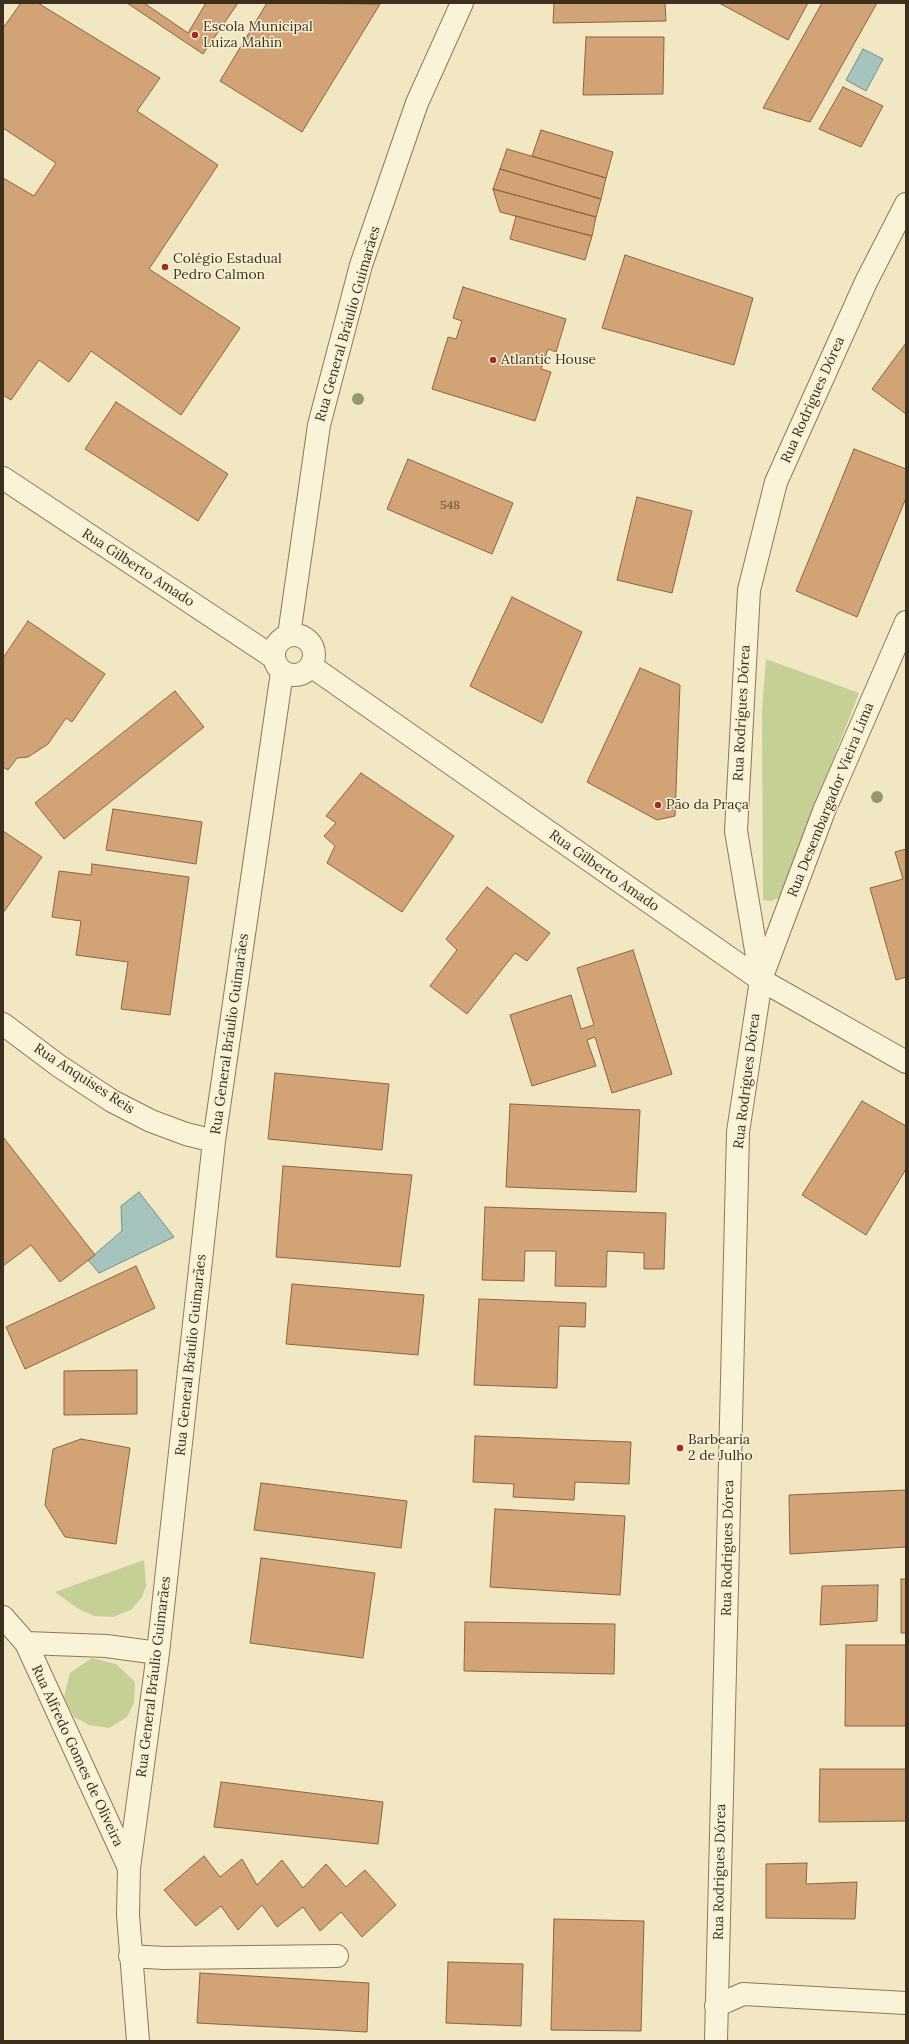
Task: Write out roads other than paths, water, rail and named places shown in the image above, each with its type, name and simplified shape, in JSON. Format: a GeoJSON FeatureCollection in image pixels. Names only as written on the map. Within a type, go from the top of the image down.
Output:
{"type":"FeatureCollection","features":[{"type":"Feature","properties":{"kind":"street","name":"Rua General Bráulio Guimarães"},"geometry":{"type":"LineString","coordinates":[[289,635],[319,425],[361,265],[417,103],[462,3]]}},
{"type":"Feature","properties":{"kind":"street","name":"Rua Rodrigues Dórea"},"geometry":{"type":"LineString","coordinates":[[716,2041],[738,1132],[761,980],[736,831],[749,590],[776,482],[866,282],[906,204]]}},
{"type":"Feature","properties":{"kind":"street","name":"Rua Gilberto Amado"},"geometry":{"type":"LineString","coordinates":[[3,478],[278,664]]}},
{"type":"Feature","properties":{"kind":"street","name":"Rua Desembargador Vieira Lima"},"geometry":{"type":"LineString","coordinates":[[761,980],[824,811],[906,622]]}},
{"type":"Feature","properties":{"kind":"street"},"geometry":{"type":"LineString","coordinates":[[299,634],[307,639],[313,647],[314,657],[311,666],[303,673],[292,675],[278,664],[274,648],[280,640],[289,635],[299,634]]}},
{"type":"Feature","properties":{"kind":"street","name":"Rua General Bráulio Guimarães"},"geometry":{"type":"LineString","coordinates":[[138,2041],[130,1956],[128,1915],[129,1868],[158,1653],[214,1141],[278,664]]}},
{"type":"Feature","properties":{"kind":"street","name":"Rua Gilberto Amado"},"geometry":{"type":"LineString","coordinates":[[311,666],[761,980],[906,1062]]}},
{"type":"Feature","properties":{"kind":"street","name":"Rua Anquises Reis"},"geometry":{"type":"LineString","coordinates":[[3,1024],[60,1066],[112,1101],[151,1121],[186,1134],[214,1141]]}},
{"type":"Feature","properties":{"kind":"street","name":"Rua Alfredo Gomes de Oliveira"},"geometry":{"type":"LineString","coordinates":[[3,1617],[26,1644],[129,1868]]}},
{"type":"Feature","properties":{"kind":"street","name":"Rua Alfredo Gomes de Oliveira"},"geometry":{"type":"LineString","coordinates":[[26,1644],[106,1646],[158,1653]]}},
{"type":"Feature","properties":{"kind":"street"},"geometry":{"type":"LineString","coordinates":[[130,1956],[164,1958],[337,1956]]}},
{"type":"Feature","properties":{"kind":"street"},"geometry":{"type":"LineString","coordinates":[[716,2006],[743,1994],[906,2003]]}},
{"type":"Feature","properties":{"kind":"water"},"geometry":{"type":"Polygon","coordinates":[[[863,49],[883,59],[866,91],[846,80],[863,49]]]}},
{"type":"Feature","properties":{"kind":"water"},"geometry":{"type":"Polygon","coordinates":[[[139,1192],[174,1237],[99,1273],[88,1260],[122,1231],[121,1206],[139,1192]]]}},
{"type":"Feature","properties":{"kind":"place","name":"Escola Municipal Luiza Mahin"},"geometry":{"type":"Point","coordinates":[195,35]}},
{"type":"Feature","properties":{"kind":"place","name":"Colégio Estadual Pedro Calmon"},"geometry":{"type":"Point","coordinates":[165,267]}},
{"type":"Feature","properties":{"kind":"place","name":"Atlantic House"},"geometry":{"type":"Point","coordinates":[493,360]}},
{"type":"Feature","properties":{"kind":"place","name":"Pão da Praça"},"geometry":{"type":"Point","coordinates":[658,805]}},
{"type":"Feature","properties":{"kind":"place","name":"Barbearia 2 de Julho"},"geometry":{"type":"Point","coordinates":[680,1448]}}]}
